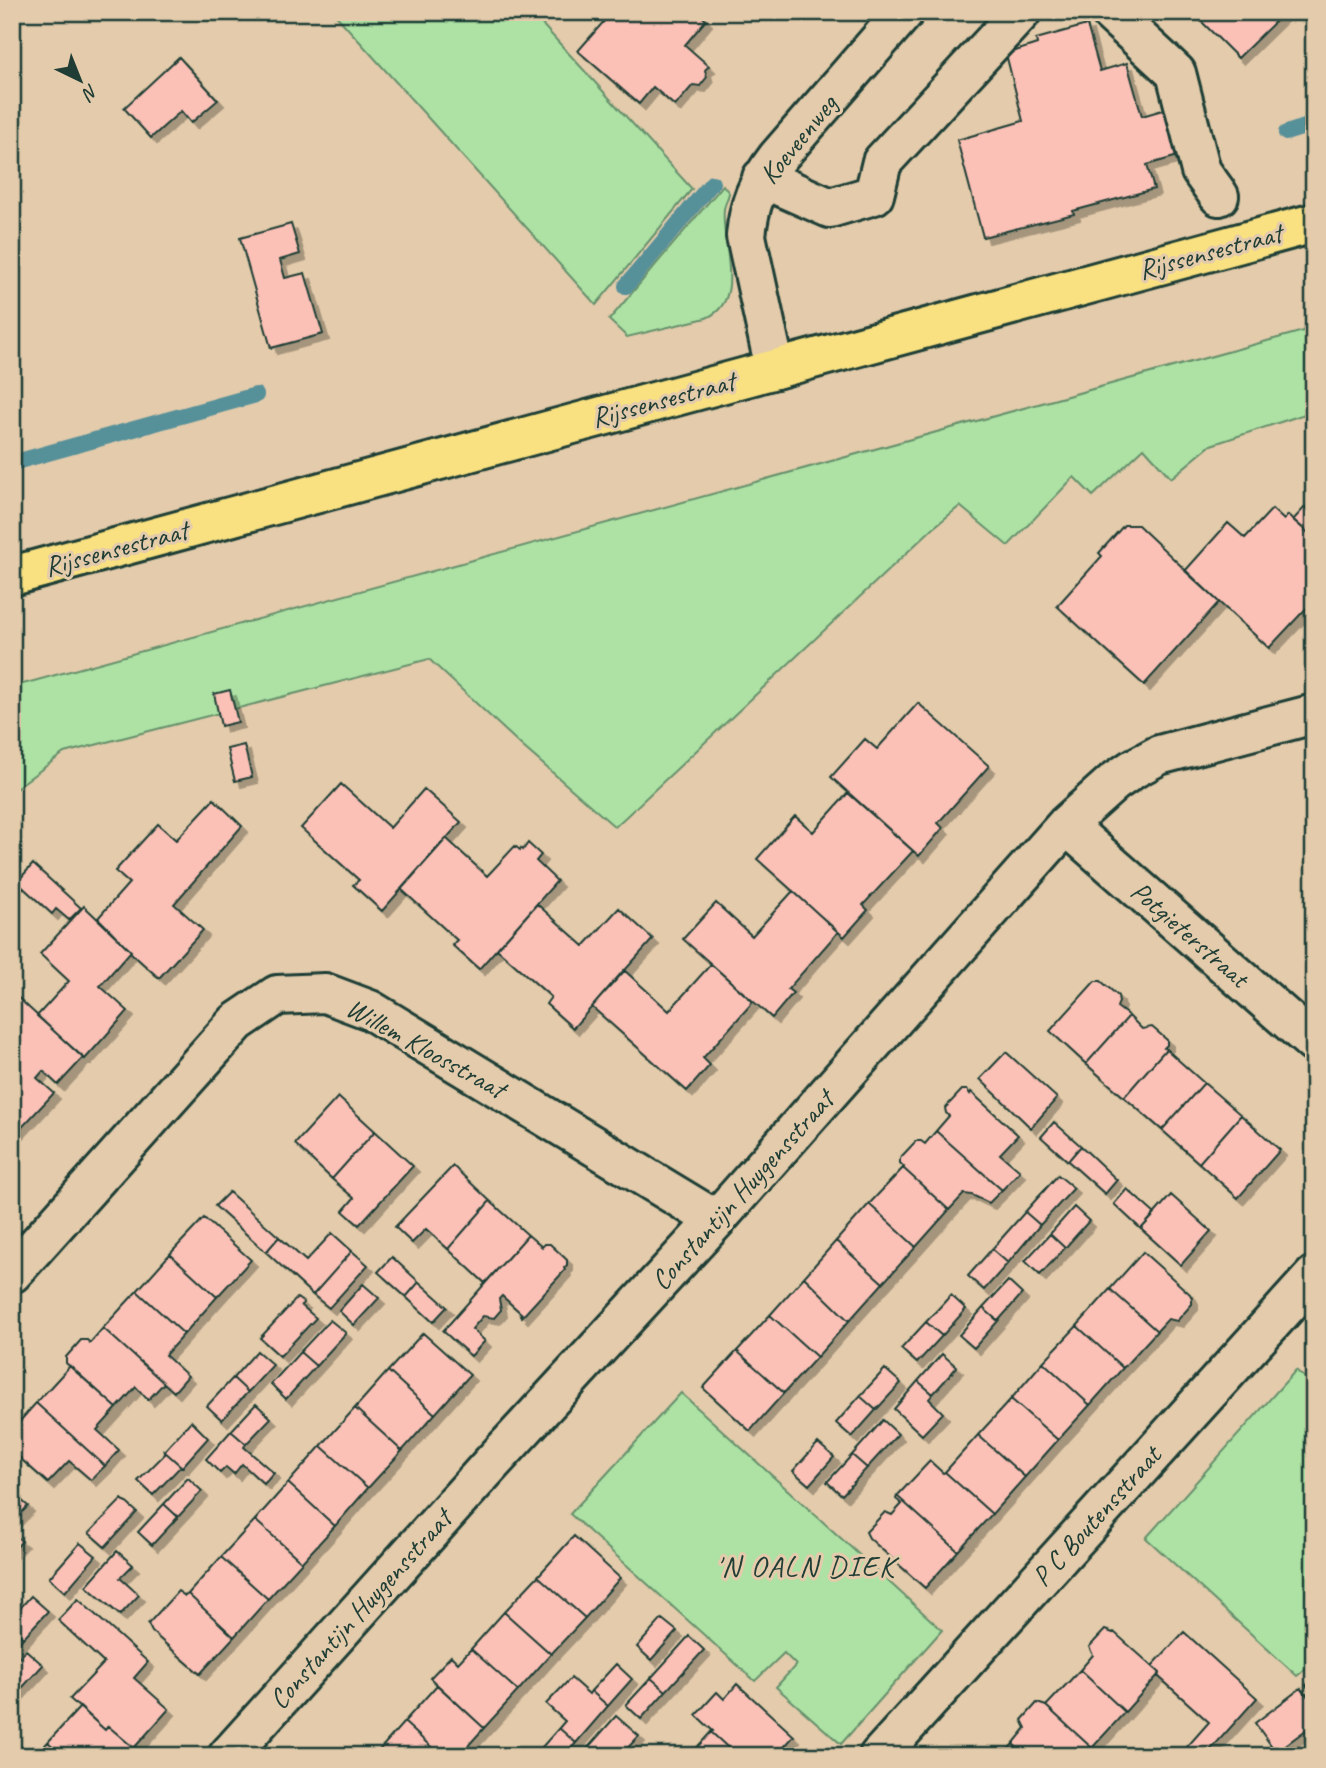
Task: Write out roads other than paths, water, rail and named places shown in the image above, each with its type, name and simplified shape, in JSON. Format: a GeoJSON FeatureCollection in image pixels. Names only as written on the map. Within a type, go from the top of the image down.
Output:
{"type":"FeatureCollection","features":[{"type":"Feature","properties":{"kind":"main road","name":"Rijssensestraat"},"geometry":{"type":"LineString","coordinates":[[12,576],[1314,223]]}},
{"type":"Feature","properties":{"kind":"street","name":"Koeveenweg"},"geometry":{"type":"LineString","coordinates":[[775,369],[746,236],[753,198],[762,178],[777,159],[904,12]]}},
{"type":"Feature","properties":{"kind":"street"},"geometry":{"type":"LineString","coordinates":[[762,178],[830,208],[874,195],[882,162],[1021,12]]}},
{"type":"Feature","properties":{"kind":"street"},"geometry":{"type":"LineString","coordinates":[[1110,12],[1176,73],[1201,171],[1219,196]]}},
{"type":"Feature","properties":{"kind":"street","name":"Constantijn Huygensstraat"},"geometry":{"type":"LineString","coordinates":[[228,1756],[490,1465],[716,1220],[1066,825],[1114,782],[1159,755],[1314,714]]}},
{"type":"Feature","properties":{"kind":"street","name":"Potgieterstraat"},"geometry":{"type":"LineString","coordinates":[[1066,825],[1314,1043]]}},
{"type":"Feature","properties":{"kind":"street","name":"Willem Kloosstraat"},"geometry":{"type":"LineString","coordinates":[[12,1273],[237,1022],[277,995],[325,993],[370,1010],[716,1220]]}},
{"type":"Feature","properties":{"kind":"street","name":"P C Boutensstraat"},"geometry":{"type":"LineString","coordinates":[[879,1756],[1314,1276]]}},
{"type":"Feature","properties":{"kind":"waterway"},"geometry":{"type":"LineString","coordinates":[[1286,133],[1314,124]]}},
{"type":"Feature","properties":{"kind":"waterway"},"geometry":{"type":"LineString","coordinates":[[626,286],[712,183]]}},
{"type":"Feature","properties":{"kind":"waterway"},"geometry":{"type":"LineString","coordinates":[[12,463],[256,395]]}},
{"type":"Feature","properties":{"kind":"district","name":"'N OALN DIEK"},"geometry":{"type":"Point","coordinates":[806,1566]}}]}
